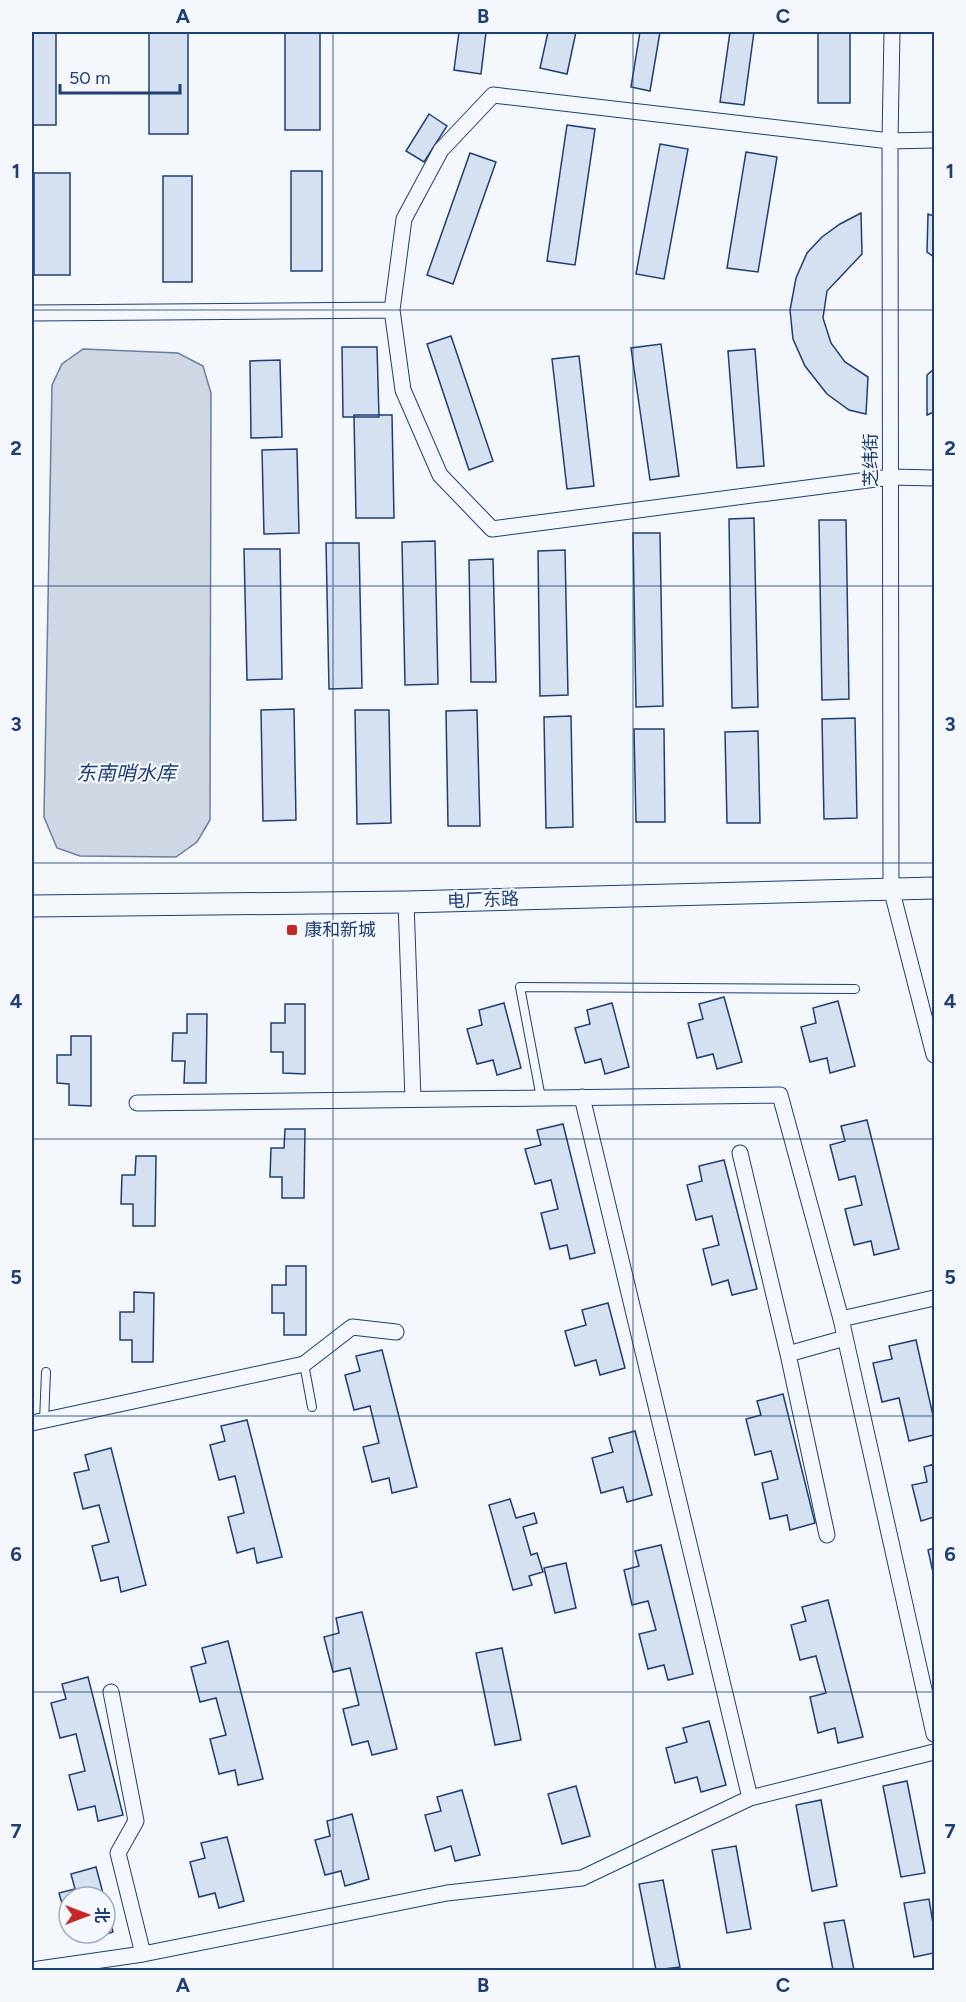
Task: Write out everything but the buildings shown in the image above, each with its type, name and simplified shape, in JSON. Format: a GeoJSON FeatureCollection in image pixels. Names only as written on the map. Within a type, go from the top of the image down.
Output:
{"type":"FeatureCollection","features":[{"type":"Feature","properties":{"kind":"street","name":"芝纬街"},"geometry":{"type":"LineString","coordinates":[[892,32],[890,141],[891,888],[934,1055]]}},
{"type":"Feature","properties":{"kind":"street"},"geometry":{"type":"LineString","coordinates":[[934,140],[890,141],[493,95],[441,150],[404,219],[392,310],[403,390],[440,475],[492,529],[891,477],[934,478]]}},
{"type":"Feature","properties":{"kind":"street"},"geometry":{"type":"LineString","coordinates":[[32,313],[392,310]]}},
{"type":"Feature","properties":{"kind":"street","name":"电厂东路"},"geometry":{"type":"LineString","coordinates":[[32,906],[406,902],[934,888]]}},
{"type":"Feature","properties":{"kind":"street"},"geometry":{"type":"LineString","coordinates":[[406,902],[413,1099]]}},
{"type":"Feature","properties":{"kind":"street"},"geometry":{"type":"LineString","coordinates":[[137,1103],[780,1095],[841,1319],[934,1734]]}},
{"type":"Feature","properties":{"kind":"street"},"geometry":{"type":"LineString","coordinates":[[582,1097],[750,1798]]}},
{"type":"Feature","properties":{"kind":"street"},"geometry":{"type":"LineString","coordinates":[[740,1153],[828,1535]]}},
{"type":"Feature","properties":{"kind":"street"},"geometry":{"type":"LineString","coordinates":[[841,1319],[934,1298]]}},
{"type":"Feature","properties":{"kind":"street"},"geometry":{"type":"LineString","coordinates":[[38,1422],[304,1364],[352,1328],[396,1332]]}},
{"type":"Feature","properties":{"kind":"street"},"geometry":{"type":"LineString","coordinates":[[788,1354],[845,1338]]}},
{"type":"Feature","properties":{"kind":"street"},"geometry":{"type":"LineString","coordinates":[[111,1692],[136,1821],[118,1853],[143,1954]]}},
{"type":"Feature","properties":{"kind":"street"},"geometry":{"type":"LineString","coordinates":[[32,1970],[143,1954],[447,1893],[582,1878],[750,1798],[934,1752]]}},
{"type":"Feature","properties":{"kind":"lane"},"geometry":{"type":"LineString","coordinates":[[542,1098],[520,987],[855,989]]}},
{"type":"Feature","properties":{"kind":"lane"},"geometry":{"type":"LineString","coordinates":[[304,1364],[312,1407]]}},
{"type":"Feature","properties":{"kind":"lane"},"geometry":{"type":"LineString","coordinates":[[38,1422],[46,1372]]}},
{"type":"Feature","properties":{"kind":"water","name":"东南哨水库"},"geometry":{"type":"Polygon","coordinates":[[[83,349],[178,353],[203,366],[211,393],[210,820],[197,842],[176,857],[80,856],[57,848],[44,817],[52,385],[62,364],[83,349]]]}},
{"type":"Feature","properties":{"kind":"place","name":"康和新城"},"geometry":{"type":"Point","coordinates":[292,930]}}]}
